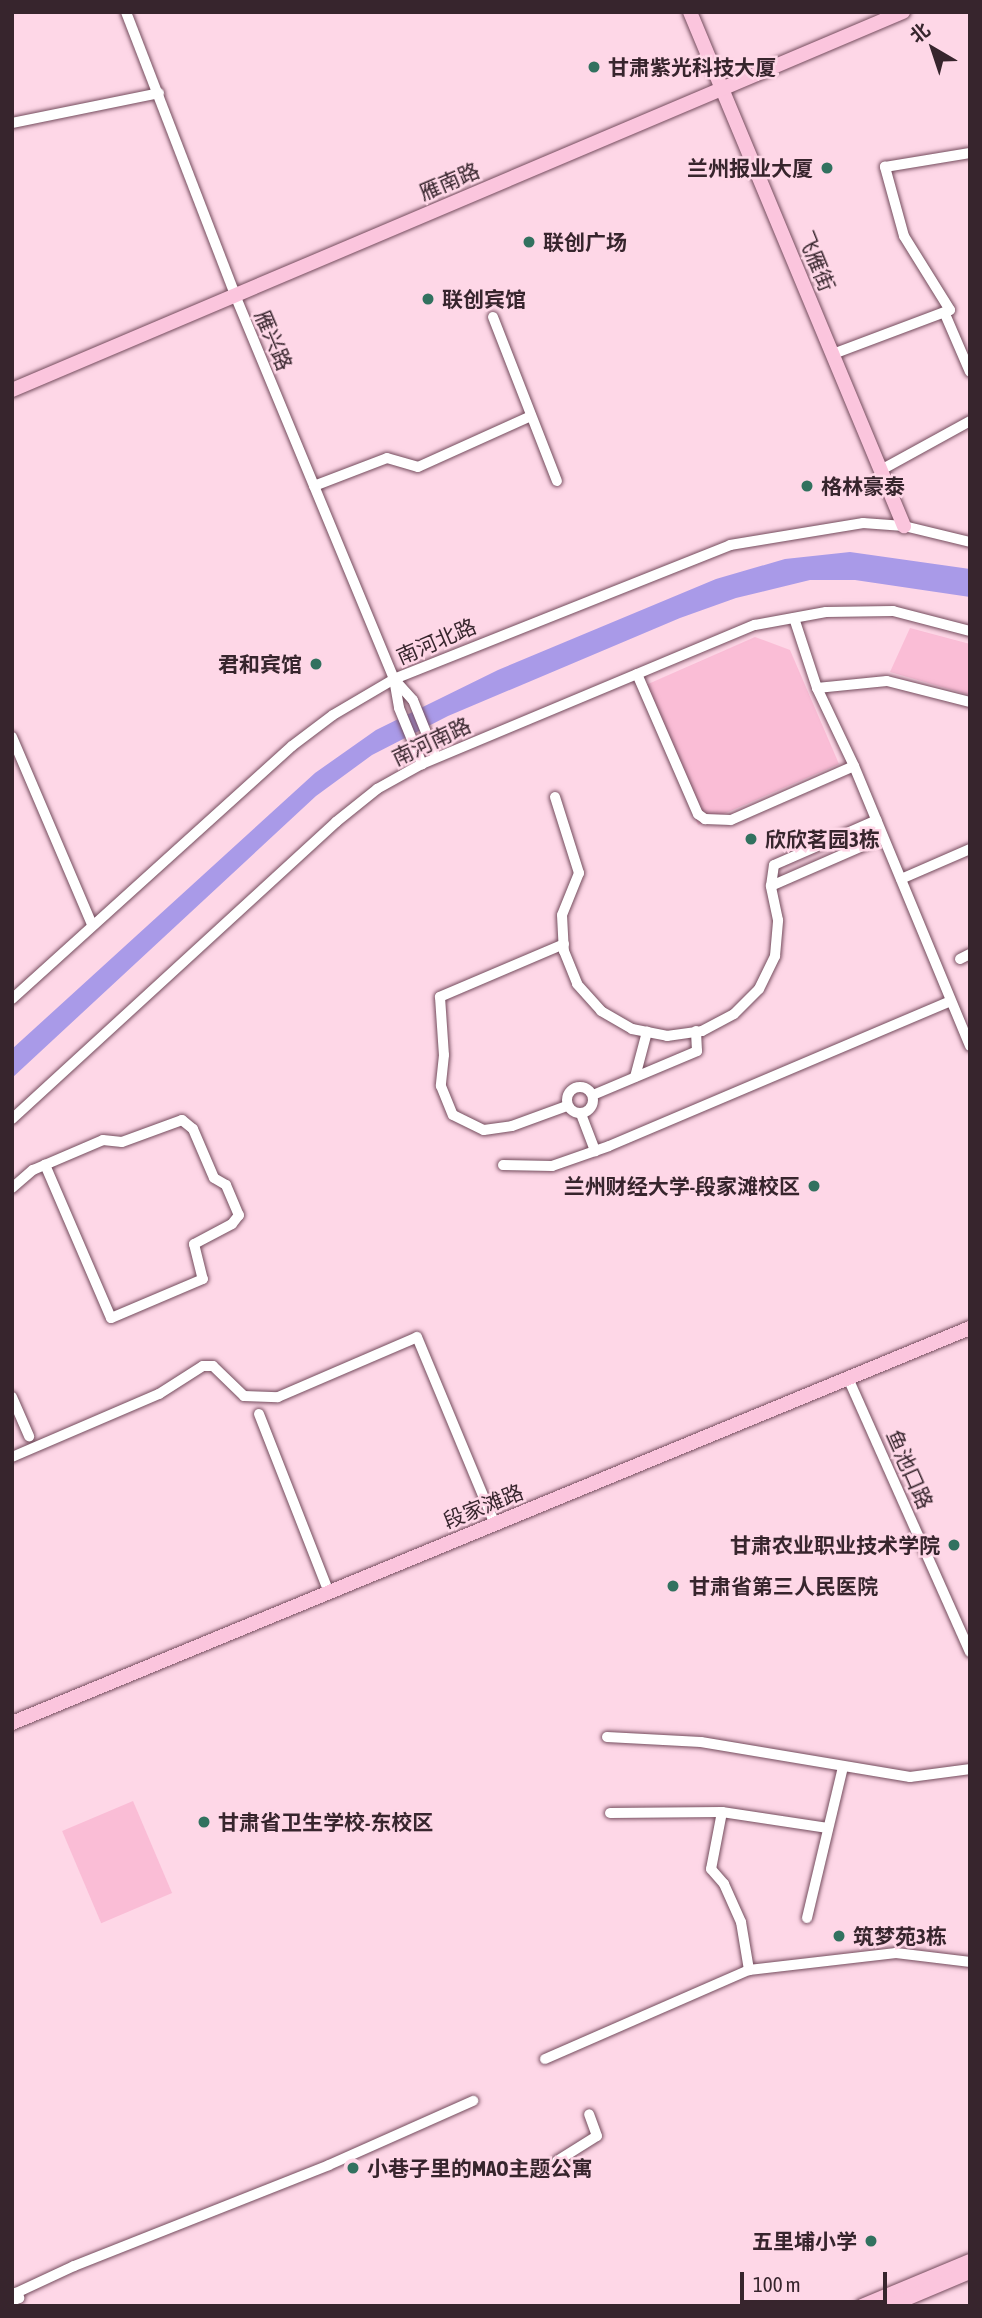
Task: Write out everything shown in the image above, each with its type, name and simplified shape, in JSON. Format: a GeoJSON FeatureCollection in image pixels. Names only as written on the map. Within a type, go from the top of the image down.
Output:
{"type":"FeatureCollection","features":[{"type":"Feature","properties":{"kind":"main road","name":"飞雁街"},"geometry":{"type":"LineString","coordinates":[[690,12],[904,526]]}},
{"type":"Feature","properties":{"kind":"main road","name":"雁南路"},"geometry":{"type":"LineString","coordinates":[[12,390],[903,12]]}},
{"type":"Feature","properties":{"kind":"main road","name":"段家滩路"},"geometry":{"type":"LineString","coordinates":[[12,1723],[970,1328]]}},
{"type":"Feature","properties":{"kind":"main road"},"geometry":{"type":"LineString","coordinates":[[862,2306],[970,2261]]}},
{"type":"Feature","properties":{"kind":"main road"},"geometry":{"type":"LineString","coordinates":[[889,2306],[970,2272]]}},
{"type":"Feature","properties":{"kind":"street","name":"雁兴路"},"geometry":{"type":"LineString","coordinates":[[127,12],[235,295],[394,679]]}},
{"type":"Feature","properties":{"kind":"street"},"geometry":{"type":"LineString","coordinates":[[12,123],[159,93]]}},
{"type":"Feature","properties":{"kind":"street"},"geometry":{"type":"LineString","coordinates":[[833,354],[950,310],[938,286],[904,236],[886,167],[970,153]]}},
{"type":"Feature","properties":{"kind":"street"},"geometry":{"type":"LineString","coordinates":[[945,314],[970,372]]}},
{"type":"Feature","properties":{"kind":"street"},"geometry":{"type":"LineString","coordinates":[[493,317],[558,481]]}},
{"type":"Feature","properties":{"kind":"street"},"geometry":{"type":"LineString","coordinates":[[314,486],[387,458],[418,467],[531,415]]}},
{"type":"Feature","properties":{"kind":"street"},"geometry":{"type":"LineString","coordinates":[[881,471],[970,421]]}},
{"type":"Feature","properties":{"kind":"street","name":"南河北路"},"geometry":{"type":"LineString","coordinates":[[12,999],[292,746],[394,679],[730,545],[863,523],[904,526],[970,542]]}},
{"type":"Feature","properties":{"kind":"street","name":"南河南路"},"geometry":{"type":"LineString","coordinates":[[12,1119],[336,822],[377,789],[422,764],[755,625],[826,612],[893,611],[970,631]]}},
{"type":"Feature","properties":{"kind":"street"},"geometry":{"type":"LineString","coordinates":[[794,618],[817,688],[854,766],[970,1046]]}},
{"type":"Feature","properties":{"kind":"street"},"geometry":{"type":"LineString","coordinates":[[637,674],[698,814],[705,819],[731,820],[854,766]]}},
{"type":"Feature","properties":{"kind":"street"},"geometry":{"type":"LineString","coordinates":[[394,679],[413,700],[436,757]]}},
{"type":"Feature","properties":{"kind":"street"},"geometry":{"type":"LineString","coordinates":[[394,679],[399,708],[422,764]]}},
{"type":"Feature","properties":{"kind":"street"},"geometry":{"type":"LineString","coordinates":[[817,688],[887,681],[970,702]]}},
{"type":"Feature","properties":{"kind":"street"},"geometry":{"type":"LineString","coordinates":[[12,737],[92,925]]}},
{"type":"Feature","properties":{"kind":"street"},"geometry":{"type":"LineString","coordinates":[[555,797],[579,873],[562,915],[564,944],[577,984],[601,1011],[632,1029],[667,1035],[696,1031],[734,1014],[759,989],[775,956],[777,932],[771,886],[775,865],[877,820]]}},
{"type":"Feature","properties":{"kind":"street"},"geometry":{"type":"LineString","coordinates":[[771,886],[883,837]]}},
{"type":"Feature","properties":{"kind":"street"},"geometry":{"type":"LineString","coordinates":[[901,879],[970,849]]}},
{"type":"Feature","properties":{"kind":"street"},"geometry":{"type":"LineString","coordinates":[[564,944],[440,997],[444,1055],[441,1086],[453,1115],[484,1130],[512,1126],[568,1106]]}},
{"type":"Feature","properties":{"kind":"street"},"geometry":{"type":"LineString","coordinates":[[503,1165],[552,1166],[595,1151],[951,1000]]}},
{"type":"Feature","properties":{"kind":"street"},"geometry":{"type":"LineString","coordinates":[[593,1095],[697,1051],[696,1031]]}},
{"type":"Feature","properties":{"kind":"street"},"geometry":{"type":"LineString","coordinates":[[635,1077],[647,1032]]}},
{"type":"Feature","properties":{"kind":"street"},"geometry":{"type":"LineString","coordinates":[[568,1106],[567,1097],[575,1088],[587,1089],[593,1095],[592,1108],[581,1114]]}},
{"type":"Feature","properties":{"kind":"street"},"geometry":{"type":"LineString","coordinates":[[568,1106],[581,1114],[595,1151]]}},
{"type":"Feature","properties":{"kind":"street"},"geometry":{"type":"LineString","coordinates":[[12,1188],[46,1165],[103,1140],[122,1142],[182,1120],[193,1129],[214,1178],[226,1185],[239,1215],[232,1224],[194,1244],[203,1279],[111,1318],[46,1165]]}},
{"type":"Feature","properties":{"kind":"street"},"geometry":{"type":"LineString","coordinates":[[12,1457],[159,1394],[202,1366],[213,1366],[244,1396],[278,1397],[417,1337],[495,1524]]}},
{"type":"Feature","properties":{"kind":"street","name":"鱼池口路"},"geometry":{"type":"LineString","coordinates":[[848,1378],[970,1653]]}},
{"type":"Feature","properties":{"kind":"street"},"geometry":{"type":"LineString","coordinates":[[12,1397],[29,1436]]}},
{"type":"Feature","properties":{"kind":"street"},"geometry":{"type":"LineString","coordinates":[[259,1414],[329,1593]]}},
{"type":"Feature","properties":{"kind":"street"},"geometry":{"type":"LineString","coordinates":[[607,1737],[701,1742],[910,1777],[970,1769]]}},
{"type":"Feature","properties":{"kind":"street"},"geometry":{"type":"LineString","coordinates":[[807,1918],[843,1767]]}},
{"type":"Feature","properties":{"kind":"street"},"geometry":{"type":"LineString","coordinates":[[610,1813],[722,1812],[828,1828]]}},
{"type":"Feature","properties":{"kind":"street"},"geometry":{"type":"LineString","coordinates":[[722,1812],[710,1869],[724,1884],[741,1922],[748,1970]]}},
{"type":"Feature","properties":{"kind":"street"},"geometry":{"type":"LineString","coordinates":[[545,2059],[748,1970],[896,1953],[970,1962]]}},
{"type":"Feature","properties":{"kind":"street"},"geometry":{"type":"LineString","coordinates":[[12,2301],[19,2298],[16,2293],[74,2266],[329,2165],[473,2101]]}},
{"type":"Feature","properties":{"kind":"street"},"geometry":{"type":"LineString","coordinates":[[557,2161],[597,2136],[589,2114]]}},
{"type":"Feature","properties":{"kind":"shaded area"},"geometry":{"type":"Polygon","coordinates":[[[850,552],[970,569],[970,597],[855,580],[810,580],[736,598],[680,618],[448,716],[372,755],[316,796],[12,1078],[12,1049],[315,773],[376,730],[498,670],[716,579],[785,559],[850,552]]]}},
{"type":"Feature","properties":{"kind":"shaded area"},"geometry":{"type":"Polygon","coordinates":[[[910,628],[970,644],[970,695],[890,672],[910,628]]]}},
{"type":"Feature","properties":{"kind":"shaded area"},"geometry":{"type":"Polygon","coordinates":[[[755,637],[790,650],[839,764],[698,825],[639,688],[755,637]]]}},
{"type":"Feature","properties":{"kind":"shaded area"},"geometry":{"type":"Polygon","coordinates":[[[133,1801],[172,1893],[101,1923],[62,1831],[133,1801]]]}},
{"type":"Feature","properties":{"kind":"place","name":"甘肃紫光科技大厦"},"geometry":{"type":"Point","coordinates":[594,67]}},
{"type":"Feature","properties":{"kind":"place","name":"兰州报业大厦"},"geometry":{"type":"Point","coordinates":[827,168]}},
{"type":"Feature","properties":{"kind":"place","name":"联创广场"},"geometry":{"type":"Point","coordinates":[529,242]}},
{"type":"Feature","properties":{"kind":"place","name":"联创宾馆"},"geometry":{"type":"Point","coordinates":[428,299]}},
{"type":"Feature","properties":{"kind":"place","name":"格林豪泰"},"geometry":{"type":"Point","coordinates":[807,486]}},
{"type":"Feature","properties":{"kind":"place","name":"君和宾馆"},"geometry":{"type":"Point","coordinates":[316,664]}},
{"type":"Feature","properties":{"kind":"place","name":"欣欣茗园3栋"},"geometry":{"type":"Point","coordinates":[751,839]}},
{"type":"Feature","properties":{"kind":"place","name":"兰州财经大学-段家滩校区"},"geometry":{"type":"Point","coordinates":[814,1186]}},
{"type":"Feature","properties":{"kind":"place","name":"甘肃农业职业技术学院"},"geometry":{"type":"Point","coordinates":[954,1545]}},
{"type":"Feature","properties":{"kind":"place","name":"甘肃省第三人民医院"},"geometry":{"type":"Point","coordinates":[673,1586]}},
{"type":"Feature","properties":{"kind":"place","name":"甘肃省卫生学校-东校区"},"geometry":{"type":"Point","coordinates":[204,1822]}},
{"type":"Feature","properties":{"kind":"place","name":"筑梦苑3栋"},"geometry":{"type":"Point","coordinates":[839,1936]}},
{"type":"Feature","properties":{"kind":"place","name":"小巷子里的MAO主题公寓"},"geometry":{"type":"Point","coordinates":[353,2168]}},
{"type":"Feature","properties":{"kind":"place","name":"五里埔小学"},"geometry":{"type":"Point","coordinates":[871,2241]}}]}
